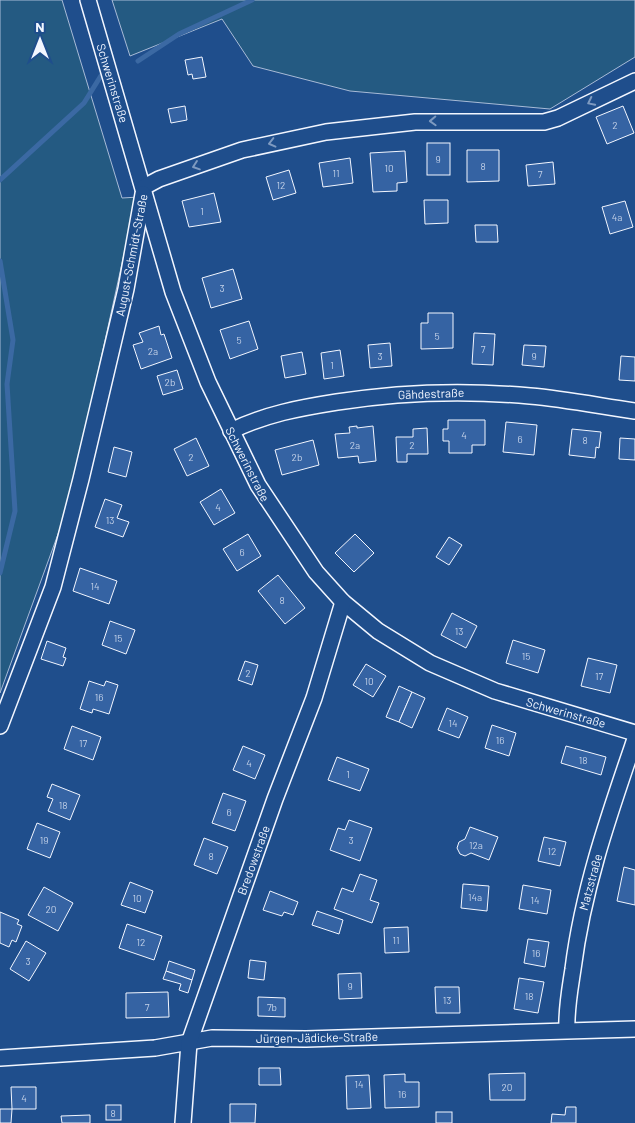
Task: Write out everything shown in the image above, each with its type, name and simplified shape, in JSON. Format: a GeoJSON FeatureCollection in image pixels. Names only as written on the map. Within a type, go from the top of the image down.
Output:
{"type":"FeatureCollection","features":[{"type":"Feature","properties":{"kind":"street","name":"Schwerinstraße"},"geometry":{"type":"LineString","coordinates":[[88,0],[144,187],[173,292],[208,382],[258,485],[276,516],[316,572],[343,602],[401,647],[459,677],[503,694],[635,732]]}},
{"type":"Feature","properties":{"kind":"street","name":"August-Schmidt-Straße"},"geometry":{"type":"LineString","coordinates":[[0,726],[46,608],[57,573],[124,299],[144,187],[158,179],[242,150],[326,132],[414,122],[544,122],[558,118],[635,81]]}},
{"type":"Feature","properties":{"kind":"street","name":"Gähdestraße"},"geometry":{"type":"LineString","coordinates":[[231,431],[257,418],[302,408],[354,399],[431,392],[531,396],[635,411]]}},
{"type":"Feature","properties":{"kind":"street","name":"Bredowstraße"},"geometry":{"type":"LineString","coordinates":[[183,1123],[189,1043],[271,808],[314,698],[343,602]]}},
{"type":"Feature","properties":{"kind":"street","name":"Matzstraße"},"geometry":{"type":"LineString","coordinates":[[567,1030],[566,1015],[576,943],[586,890],[606,823],[635,739]]}},
{"type":"Feature","properties":{"kind":"street","name":"Jürgen-Jädicke-Straße"},"geometry":{"type":"LineString","coordinates":[[0,1058],[44,1057],[189,1043],[212,1038],[306,1039],[635,1029]]}},
{"type":"Feature","properties":{"kind":"shaded area"},"geometry":{"type":"Polygon","coordinates":[[[0,0],[62,0],[122,198],[139,197],[132,218],[69,504],[0,693],[0,0]]]}},
{"type":"Feature","properties":{"kind":"shaded area"},"geometry":{"type":"Polygon","coordinates":[[[112,0],[635,0],[635,57],[550,109],[350,91],[253,66],[222,19],[130,56],[112,0]]]}},
{"type":"Feature","properties":{"kind":"building"},"geometry":{"type":"Polygon","coordinates":[[[202,57],[206,77],[193,79],[192,74],[188,75],[185,60],[202,57]]]}},
{"type":"Feature","properties":{"kind":"building"},"geometry":{"type":"Polygon","coordinates":[[[185,106],[187,120],[171,123],[168,109],[185,106]]]}},
{"type":"Feature","properties":{"kind":"building"},"geometry":{"type":"Polygon","coordinates":[[[623,106],[634,133],[607,144],[596,117],[623,106]]]}},
{"type":"Feature","properties":{"kind":"building"},"geometry":{"type":"Polygon","coordinates":[[[427,143],[450,143],[450,175],[427,175],[427,143]]]}},
{"type":"Feature","properties":{"kind":"building"},"geometry":{"type":"Polygon","coordinates":[[[467,150],[499,150],[499,181],[467,182],[467,150]]]}},
{"type":"Feature","properties":{"kind":"building"},"geometry":{"type":"Polygon","coordinates":[[[405,151],[407,182],[397,183],[397,191],[373,192],[370,153],[405,151]]]}},
{"type":"Feature","properties":{"kind":"building"},"geometry":{"type":"Polygon","coordinates":[[[350,158],[353,183],[323,187],[319,163],[350,158]]]}},
{"type":"Feature","properties":{"kind":"building"},"geometry":{"type":"Polygon","coordinates":[[[553,162],[555,184],[528,186],[526,165],[553,162]]]}},
{"type":"Feature","properties":{"kind":"building"},"geometry":{"type":"Polygon","coordinates":[[[289,170],[296,193],[273,200],[266,177],[289,170]]]}},
{"type":"Feature","properties":{"kind":"building"},"geometry":{"type":"Polygon","coordinates":[[[214,193],[221,222],[189,227],[182,201],[214,193]]]}},
{"type":"Feature","properties":{"kind":"building"},"geometry":{"type":"Polygon","coordinates":[[[424,200],[448,200],[448,223],[425,224],[424,200]]]}},
{"type":"Feature","properties":{"kind":"building"},"geometry":{"type":"Polygon","coordinates":[[[625,201],[633,227],[610,234],[602,207],[625,201]]]}},
{"type":"Feature","properties":{"kind":"building"},"geometry":{"type":"Polygon","coordinates":[[[475,225],[497,225],[498,242],[476,242],[475,225]]]}},
{"type":"Feature","properties":{"kind":"building"},"geometry":{"type":"Polygon","coordinates":[[[233,269],[242,299],[211,308],[202,278],[233,269]]]}},
{"type":"Feature","properties":{"kind":"building"},"geometry":{"type":"Polygon","coordinates":[[[428,313],[453,313],[453,348],[421,349],[421,323],[428,323],[428,313]]]}},
{"type":"Feature","properties":{"kind":"building"},"geometry":{"type":"Polygon","coordinates":[[[249,321],[258,349],[230,359],[220,330],[249,321]]]}},
{"type":"Feature","properties":{"kind":"building"},"geometry":{"type":"Polygon","coordinates":[[[159,326],[161,335],[164,334],[172,358],[141,369],[133,345],[143,342],[139,333],[159,326]]]}},
{"type":"Feature","properties":{"kind":"building"},"geometry":{"type":"Polygon","coordinates":[[[474,333],[495,334],[493,365],[472,364],[474,333]]]}},
{"type":"Feature","properties":{"kind":"building"},"geometry":{"type":"Polygon","coordinates":[[[390,343],[392,366],[370,368],[368,345],[390,343]]]}},
{"type":"Feature","properties":{"kind":"building"},"geometry":{"type":"Polygon","coordinates":[[[524,345],[546,346],[544,367],[522,365],[524,345]]]}},
{"type":"Feature","properties":{"kind":"building"},"geometry":{"type":"Polygon","coordinates":[[[340,350],[344,376],[324,379],[321,353],[340,350]]]}},
{"type":"Feature","properties":{"kind":"building"},"geometry":{"type":"Polygon","coordinates":[[[302,352],[306,374],[285,378],[281,356],[302,352]]]}},
{"type":"Feature","properties":{"kind":"building"},"geometry":{"type":"Polygon","coordinates":[[[621,356],[635,357],[635,381],[619,380],[621,356]]]}},
{"type":"Feature","properties":{"kind":"building"},"geometry":{"type":"Polygon","coordinates":[[[177,370],[183,389],[163,395],[157,376],[177,370]]]}},
{"type":"Feature","properties":{"kind":"building"},"geometry":{"type":"Polygon","coordinates":[[[448,420],[485,420],[485,445],[472,445],[472,453],[449,453],[449,441],[443,441],[443,429],[448,429],[448,420]]]}},
{"type":"Feature","properties":{"kind":"building"},"geometry":{"type":"Polygon","coordinates":[[[506,422],[537,425],[534,455],[503,452],[506,422]]]}},
{"type":"Feature","properties":{"kind":"building"},"geometry":{"type":"Polygon","coordinates":[[[357,426],[357,428],[373,426],[376,461],[359,463],[358,456],[338,458],[335,434],[350,433],[349,427],[357,426]]]}},
{"type":"Feature","properties":{"kind":"building"},"geometry":{"type":"Polygon","coordinates":[[[427,428],[428,454],[407,454],[407,462],[397,462],[396,437],[413,437],[413,429],[427,428]]]}},
{"type":"Feature","properties":{"kind":"building"},"geometry":{"type":"Polygon","coordinates":[[[572,429],[601,432],[599,448],[596,447],[595,458],[569,455],[572,429]]]}},
{"type":"Feature","properties":{"kind":"building"},"geometry":{"type":"Polygon","coordinates":[[[196,438],[209,466],[187,476],[174,449],[196,438]]]}},
{"type":"Feature","properties":{"kind":"building"},"geometry":{"type":"Polygon","coordinates":[[[620,438],[635,439],[635,460],[619,459],[620,438]]]}},
{"type":"Feature","properties":{"kind":"building"},"geometry":{"type":"Polygon","coordinates":[[[313,440],[319,465],[282,475],[275,450],[313,440]]]}},
{"type":"Feature","properties":{"kind":"building"},"geometry":{"type":"Polygon","coordinates":[[[114,447],[132,452],[126,477],[108,472],[114,447]]]}},
{"type":"Feature","properties":{"kind":"building"},"geometry":{"type":"Polygon","coordinates":[[[221,489],[235,513],[214,525],[200,502],[221,489]]]}},
{"type":"Feature","properties":{"kind":"building"},"geometry":{"type":"Polygon","coordinates":[[[105,499],[122,505],[117,518],[129,522],[123,537],[95,527],[105,499]]]}},
{"type":"Feature","properties":{"kind":"building"},"geometry":{"type":"Polygon","coordinates":[[[248,534],[261,556],[237,571],[223,549],[248,534]]]}},
{"type":"Feature","properties":{"kind":"building"},"geometry":{"type":"Polygon","coordinates":[[[355,534],[374,553],[354,572],[335,553],[355,534]]]}},
{"type":"Feature","properties":{"kind":"building"},"geometry":{"type":"Polygon","coordinates":[[[449,537],[462,545],[449,565],[436,557],[449,537]]]}},
{"type":"Feature","properties":{"kind":"building"},"geometry":{"type":"Polygon","coordinates":[[[80,568],[117,581],[109,604],[73,591],[80,568]]]}},
{"type":"Feature","properties":{"kind":"building"},"geometry":{"type":"Polygon","coordinates":[[[278,575],[305,608],[285,624],[258,591],[278,575]]]}},
{"type":"Feature","properties":{"kind":"building"},"geometry":{"type":"Polygon","coordinates":[[[452,613],[477,626],[466,648],[441,635],[452,613]]]}},
{"type":"Feature","properties":{"kind":"building"},"geometry":{"type":"Polygon","coordinates":[[[110,621],[135,630],[126,654],[102,645],[110,621]]]}},
{"type":"Feature","properties":{"kind":"building"},"geometry":{"type":"Polygon","coordinates":[[[513,640],[545,650],[538,673],[506,663],[513,640]]]}},
{"type":"Feature","properties":{"kind":"building"},"geometry":{"type":"Polygon","coordinates":[[[47,641],[66,648],[63,657],[66,658],[63,666],[41,659],[47,641]]]}},
{"type":"Feature","properties":{"kind":"building"},"geometry":{"type":"Polygon","coordinates":[[[588,658],[617,665],[610,693],[581,686],[588,658]]]}},
{"type":"Feature","properties":{"kind":"building"},"geometry":{"type":"Polygon","coordinates":[[[245,661],[258,665],[252,685],[238,680],[245,661]]]}},
{"type":"Feature","properties":{"kind":"building"},"geometry":{"type":"Polygon","coordinates":[[[366,664],[386,676],[373,697],[353,685],[366,664]]]}},
{"type":"Feature","properties":{"kind":"building"},"geometry":{"type":"Polygon","coordinates":[[[89,681],[104,686],[106,681],[118,685],[109,714],[93,709],[92,713],[80,709],[89,681]]]}},
{"type":"Feature","properties":{"kind":"building"},"geometry":{"type":"Polygon","coordinates":[[[399,686],[412,692],[399,722],[386,717],[399,686]]]}},
{"type":"Feature","properties":{"kind":"building"},"geometry":{"type":"Polygon","coordinates":[[[412,692],[425,698],[412,728],[399,722],[412,692]]]}},
{"type":"Feature","properties":{"kind":"building"},"geometry":{"type":"Polygon","coordinates":[[[447,708],[468,717],[459,738],[438,730],[447,708]]]}},
{"type":"Feature","properties":{"kind":"building"},"geometry":{"type":"Polygon","coordinates":[[[492,725],[516,733],[509,756],[485,748],[492,725]]]}},
{"type":"Feature","properties":{"kind":"building"},"geometry":{"type":"Polygon","coordinates":[[[72,726],[101,737],[93,760],[64,749],[72,726]]]}},
{"type":"Feature","properties":{"kind":"building"},"geometry":{"type":"Polygon","coordinates":[[[243,746],[265,755],[255,779],[233,770],[243,746]]]}},
{"type":"Feature","properties":{"kind":"building"},"geometry":{"type":"Polygon","coordinates":[[[566,746],[606,757],[601,775],[561,763],[566,746]]]}},
{"type":"Feature","properties":{"kind":"building"},"geometry":{"type":"Polygon","coordinates":[[[337,757],[369,769],[360,791],[328,780],[337,757]]]}},
{"type":"Feature","properties":{"kind":"building"},"geometry":{"type":"Polygon","coordinates":[[[52,784],[80,795],[70,820],[48,811],[53,799],[47,797],[52,784]]]}},
{"type":"Feature","properties":{"kind":"building"},"geometry":{"type":"Polygon","coordinates":[[[223,793],[246,801],[235,831],[212,823],[223,793]]]}},
{"type":"Feature","properties":{"kind":"building"},"geometry":{"type":"Polygon","coordinates":[[[349,820],[372,828],[360,861],[330,850],[338,828],[345,830],[349,820]]]}},
{"type":"Feature","properties":{"kind":"building"},"geometry":{"type":"Polygon","coordinates":[[[37,823],[60,832],[50,858],[27,849],[37,823]]]}},
{"type":"Feature","properties":{"kind":"building"},"geometry":{"type":"Polygon","coordinates":[[[470,827],[498,837],[489,860],[471,853],[465,856],[460,854],[457,848],[459,842],[465,839],[470,827]]]}},
{"type":"Feature","properties":{"kind":"building"},"geometry":{"type":"Polygon","coordinates":[[[544,837],[566,842],[560,866],[538,861],[544,837]]]}},
{"type":"Feature","properties":{"kind":"building"},"geometry":{"type":"Polygon","coordinates":[[[204,838],[228,847],[217,874],[194,865],[204,838]]]}},
{"type":"Feature","properties":{"kind":"building"},"geometry":{"type":"Polygon","coordinates":[[[624,867],[635,870],[635,905],[617,901],[624,867]]]}},
{"type":"Feature","properties":{"kind":"building"},"geometry":{"type":"Polygon","coordinates":[[[360,874],[377,880],[370,900],[379,903],[372,923],[334,909],[342,888],[353,892],[360,874]]]}},
{"type":"Feature","properties":{"kind":"building"},"geometry":{"type":"Polygon","coordinates":[[[130,882],[153,891],[145,913],[121,905],[130,882]]]}},
{"type":"Feature","properties":{"kind":"building"},"geometry":{"type":"Polygon","coordinates":[[[463,884],[489,886],[487,911],[461,908],[463,884]]]}},
{"type":"Feature","properties":{"kind":"building"},"geometry":{"type":"Polygon","coordinates":[[[523,885],[551,890],[547,914],[519,909],[523,885]]]}},
{"type":"Feature","properties":{"kind":"building"},"geometry":{"type":"Polygon","coordinates":[[[44,887],[73,903],[58,931],[28,915],[44,887]]]}},
{"type":"Feature","properties":{"kind":"building"},"geometry":{"type":"Polygon","coordinates":[[[270,891],[298,902],[293,915],[284,912],[282,916],[263,910],[270,891]]]}},
{"type":"Feature","properties":{"kind":"building"},"geometry":{"type":"Polygon","coordinates":[[[317,911],[343,920],[339,934],[312,925],[317,911]]]}},
{"type":"Feature","properties":{"kind":"building"},"geometry":{"type":"Polygon","coordinates":[[[0,912],[19,920],[17,924],[22,926],[16,942],[12,940],[9,947],[0,943],[0,912]]]}},
{"type":"Feature","properties":{"kind":"building"},"geometry":{"type":"Polygon","coordinates":[[[127,924],[162,936],[154,960],[119,948],[127,924]]]}},
{"type":"Feature","properties":{"kind":"building"},"geometry":{"type":"Polygon","coordinates":[[[408,927],[409,952],[385,953],[384,928],[408,927]]]}},
{"type":"Feature","properties":{"kind":"building"},"geometry":{"type":"Polygon","coordinates":[[[528,939],[549,942],[545,967],[524,963],[528,939]]]}},
{"type":"Feature","properties":{"kind":"building"},"geometry":{"type":"Polygon","coordinates":[[[26,941],[46,953],[29,981],[10,969],[26,941]]]}},
{"type":"Feature","properties":{"kind":"building"},"geometry":{"type":"Polygon","coordinates":[[[250,960],[266,962],[264,980],[248,978],[250,960]]]}},
{"type":"Feature","properties":{"kind":"building"},"geometry":{"type":"Polygon","coordinates":[[[169,961],[195,970],[192,980],[166,971],[169,961]]]}},
{"type":"Feature","properties":{"kind":"building"},"geometry":{"type":"Polygon","coordinates":[[[166,971],[192,980],[188,993],[179,990],[181,984],[163,979],[166,971]]]}},
{"type":"Feature","properties":{"kind":"building"},"geometry":{"type":"Polygon","coordinates":[[[361,973],[362,998],[339,999],[338,974],[361,973]]]}},
{"type":"Feature","properties":{"kind":"building"},"geometry":{"type":"Polygon","coordinates":[[[519,978],[544,982],[538,1013],[514,1009],[519,978]]]}},
{"type":"Feature","properties":{"kind":"building"},"geometry":{"type":"Polygon","coordinates":[[[435,987],[459,987],[460,1013],[436,1013],[435,987]]]}},
{"type":"Feature","properties":{"kind":"building"},"geometry":{"type":"Polygon","coordinates":[[[168,992],[169,1017],[126,1018],[126,993],[168,992]]]}},
{"type":"Feature","properties":{"kind":"building"},"geometry":{"type":"Polygon","coordinates":[[[258,997],[285,998],[285,1017],[258,1016],[258,997]]]}},
{"type":"Feature","properties":{"kind":"building"},"geometry":{"type":"Polygon","coordinates":[[[259,1068],[280,1068],[281,1085],[259,1085],[259,1068]]]}},
{"type":"Feature","properties":{"kind":"building"},"geometry":{"type":"Polygon","coordinates":[[[525,1073],[525,1100],[490,1100],[489,1074],[525,1073]]]}},
{"type":"Feature","properties":{"kind":"building"},"geometry":{"type":"Polygon","coordinates":[[[405,1074],[405,1082],[419,1082],[419,1107],[385,1108],[384,1075],[405,1074]]]}},
{"type":"Feature","properties":{"kind":"building"},"geometry":{"type":"Polygon","coordinates":[[[369,1075],[371,1108],[347,1109],[346,1076],[369,1075]]]}},
{"type":"Feature","properties":{"kind":"building"},"geometry":{"type":"Polygon","coordinates":[[[11,1087],[36,1087],[36,1109],[12,1109],[11,1087]]]}},
{"type":"Feature","properties":{"kind":"building"},"geometry":{"type":"Polygon","coordinates":[[[230,1104],[256,1104],[255,1123],[230,1123],[230,1104]]]}},
{"type":"Feature","properties":{"kind":"building"},"geometry":{"type":"Polygon","coordinates":[[[106,1105],[121,1105],[121,1120],[106,1120],[106,1105]]]}},
{"type":"Feature","properties":{"kind":"building"},"geometry":{"type":"Polygon","coordinates":[[[566,1107],[576,1107],[576,1123],[551,1123],[552,1114],[565,1115],[566,1107]]]}},
{"type":"Feature","properties":{"kind":"building"},"geometry":{"type":"Polygon","coordinates":[[[0,1109],[12,1109],[11,1123],[0,1123],[0,1109]]]}},
{"type":"Feature","properties":{"kind":"building"},"geometry":{"type":"Polygon","coordinates":[[[436,1112],[452,1112],[452,1123],[436,1123],[436,1112]]]}},
{"type":"Feature","properties":{"kind":"building"},"geometry":{"type":"Polygon","coordinates":[[[90,1115],[90,1123],[62,1123],[61,1116],[90,1115]]]}},
{"type":"Feature","properties":{"kind":"waterway"},"geometry":{"type":"LineString","coordinates":[[138,61],[179,34],[252,0]]}},
{"type":"Feature","properties":{"kind":"waterway"},"geometry":{"type":"LineString","coordinates":[[0,180],[84,103],[102,74]]}},
{"type":"Feature","properties":{"kind":"waterway"},"geometry":{"type":"LineString","coordinates":[[0,261],[13,340],[7,384],[15,511],[0,573]]}}]}
